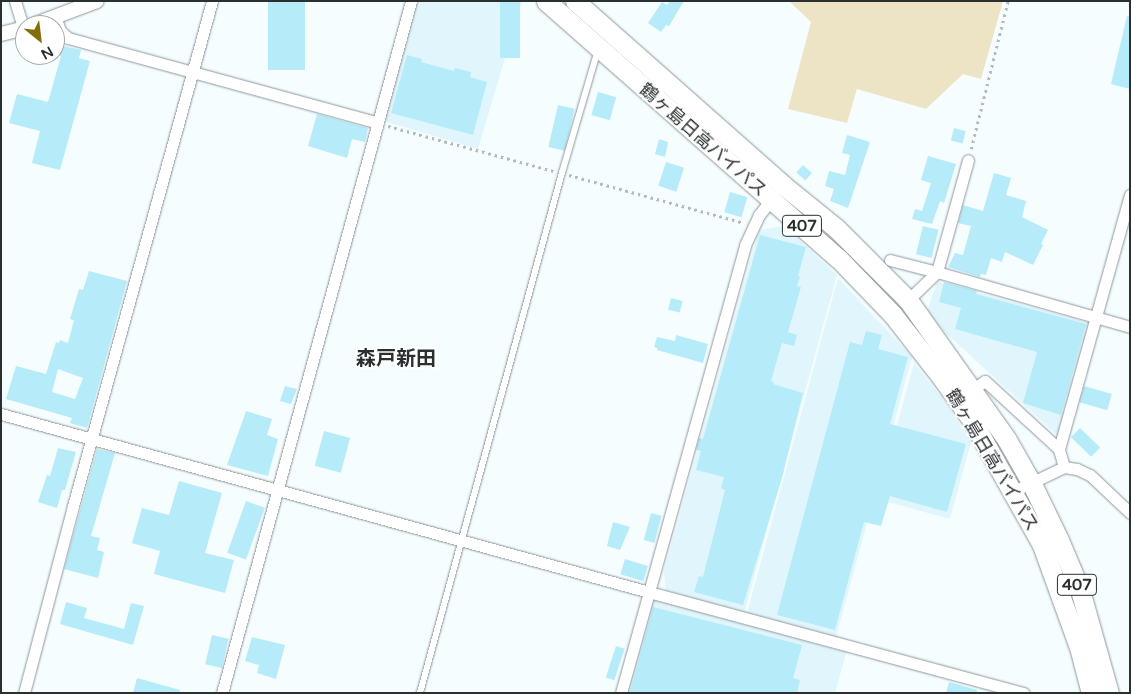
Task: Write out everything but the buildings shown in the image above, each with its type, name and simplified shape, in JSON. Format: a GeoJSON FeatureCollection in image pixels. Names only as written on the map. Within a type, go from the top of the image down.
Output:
{"type":"FeatureCollection","features":[{"type":"Feature","properties":{"kind":"highway","name":"鶴ヶ島日高バイパス"},"geometry":{"type":"LineString","coordinates":[[546,1],[598,48],[777,192],[836,228],[908,300],[973,389],[1007,440],[1031,482],[1059,540],[1080,590],[1109,693]]}},
{"type":"Feature","properties":{"kind":"highway","name":"鶴ヶ島日高バイパス"},"geometry":{"type":"LineString","coordinates":[[575,1],[777,192],[893,315],[968,415],[1014,491],[1042,545],[1079,647],[1091,693]]}},
{"type":"Feature","properties":{"kind":"street"},"geometry":{"type":"LineString","coordinates":[[15,1],[21,15]]}},
{"type":"Feature","properties":{"kind":"street"},"geometry":{"type":"LineString","coordinates":[[63,15],[97,1]]}},
{"type":"Feature","properties":{"kind":"street"},"geometry":{"type":"LineString","coordinates":[[24,693],[212,1]]}},
{"type":"Feature","properties":{"kind":"street"},"geometry":{"type":"LineString","coordinates":[[222,693],[411,1]]}},
{"type":"Feature","properties":{"kind":"street"},"geometry":{"type":"LineString","coordinates":[[1,34],[15,30]]}},
{"type":"Feature","properties":{"kind":"street"},"geometry":{"type":"LineString","coordinates":[[65,35],[68,38],[378,123]]}},
{"type":"Feature","properties":{"kind":"street"},"geometry":{"type":"LineString","coordinates":[[908,300],[937,272],[968,160]]}},
{"type":"Feature","properties":{"kind":"street"},"geometry":{"type":"LineString","coordinates":[[621,693],[745,246],[759,215],[777,192]]}},
{"type":"Feature","properties":{"kind":"street"},"geometry":{"type":"LineString","coordinates":[[1064,467],[1059,449],[1130,195]]}},
{"type":"Feature","properties":{"kind":"street"},"geometry":{"type":"LineString","coordinates":[[890,260],[1130,327]]}},
{"type":"Feature","properties":{"kind":"street"},"geometry":{"type":"LineString","coordinates":[[973,389],[985,381],[1059,449]]}},
{"type":"Feature","properties":{"kind":"street"},"geometry":{"type":"LineString","coordinates":[[1,414],[1021,692]]}},
{"type":"Feature","properties":{"kind":"street"},"geometry":{"type":"LineString","coordinates":[[1014,491],[1064,467],[1077,469],[1090,475],[1130,513]]}},
{"type":"Feature","properties":{"kind":"lane"},"geometry":{"type":"LineString","coordinates":[[420,693],[598,48]]}},
{"type":"Feature","properties":{"kind":"path"},"geometry":{"type":"LineString","coordinates":[[968,160],[1008,1]]}},
{"type":"Feature","properties":{"kind":"shaded area"},"geometry":{"type":"Polygon","coordinates":[[[417,1],[522,1],[478,149],[384,121],[417,1]]]}},
{"type":"Feature","properties":{"kind":"shaded area"},"geometry":{"type":"Polygon","coordinates":[[[789,1],[1003,1],[981,79],[963,74],[926,109],[857,89],[847,123],[788,109],[811,22],[789,1]]]}},
{"type":"Feature","properties":{"kind":"shaded area"},"geometry":{"type":"Polygon","coordinates":[[[784,226],[837,275],[744,614],[666,592],[664,571],[759,230],[784,226]]]}},
{"type":"Feature","properties":{"kind":"shaded area"},"geometry":{"type":"Polygon","coordinates":[[[838,278],[912,357],[836,637],[747,613],[838,278]]]}},
{"type":"Feature","properties":{"kind":"shaded area"},"geometry":{"type":"Polygon","coordinates":[[[939,282],[1089,323],[1058,436],[926,315],[936,284],[939,282]]]}},
{"type":"Feature","properties":{"kind":"shaded area"},"geometry":{"type":"Polygon","coordinates":[[[914,363],[942,398],[971,442],[950,519],[877,499],[914,363]]]}},
{"type":"Feature","properties":{"kind":"shaded area"},"geometry":{"type":"Polygon","coordinates":[[[653,598],[847,650],[835,693],[626,693],[653,598]]]}},
{"type":"Feature","properties":{"kind":"district","name":"森戸新田"},"geometry":{"type":"Point","coordinates":[396,359]}}]}
